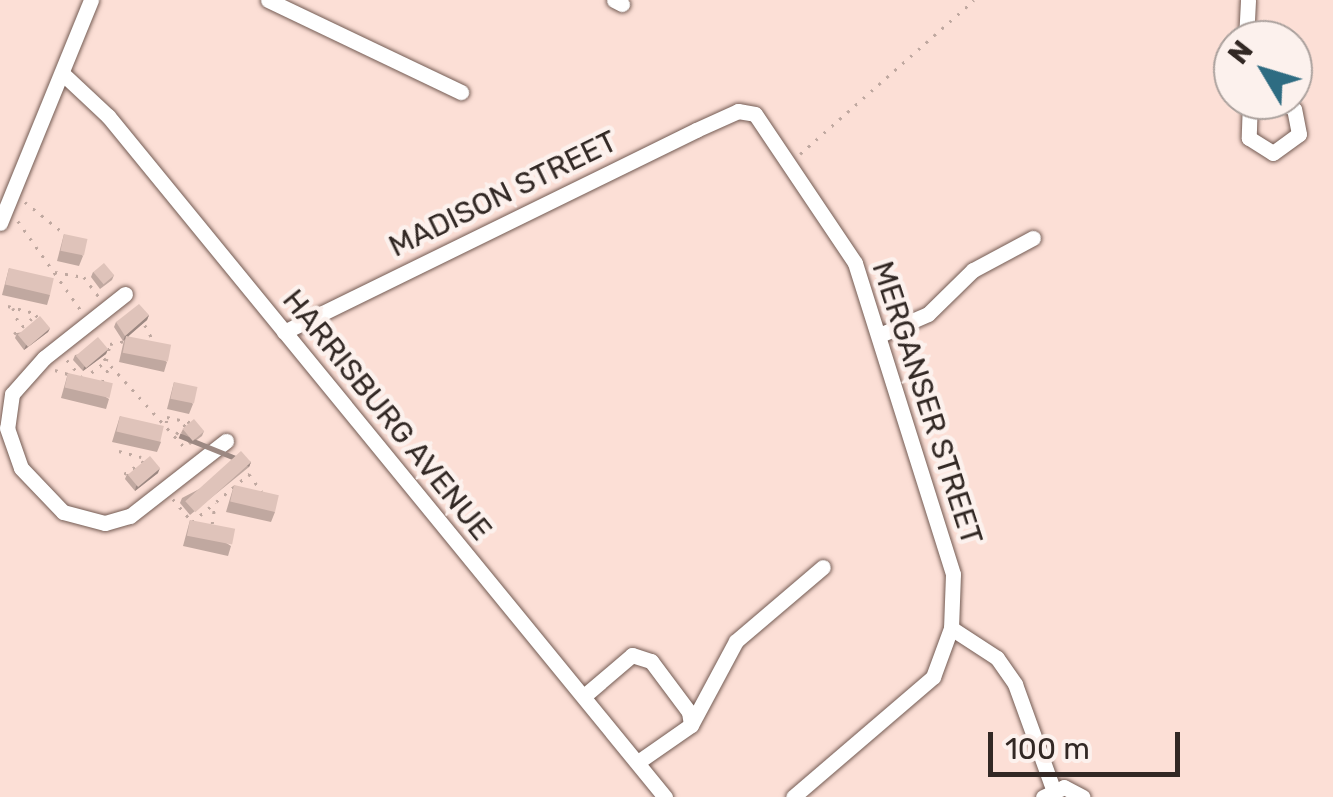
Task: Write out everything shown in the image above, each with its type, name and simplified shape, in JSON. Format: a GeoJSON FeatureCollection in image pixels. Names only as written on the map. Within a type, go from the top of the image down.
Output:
{"type":"FeatureCollection","features":[{"type":"Feature","properties":{"kind":"street"},"geometry":{"type":"LineString","coordinates":[[0,223],[91,0]]}},
{"type":"Feature","properties":{"kind":"street"},"geometry":{"type":"LineString","coordinates":[[268,0],[461,92]]}},
{"type":"Feature","properties":{"kind":"street","name":"HARRISBURG AVENUE"},"geometry":{"type":"LineString","coordinates":[[62,73],[108,116],[664,797]]}},
{"type":"Feature","properties":{"kind":"street","name":"MERGANSER STREET"},"geometry":{"type":"LineString","coordinates":[[748,110],[855,264],[882,334],[953,574],[951,628],[933,677],[793,797]]}},
{"type":"Feature","properties":{"kind":"street","name":"MADISON STREET"},"geometry":{"type":"LineString","coordinates":[[284,332],[748,110]]}},
{"type":"Feature","properties":{"kind":"street"},"geometry":{"type":"LineString","coordinates":[[1249,120],[1249,138],[1274,153],[1299,134],[1296,120]]}},
{"type":"Feature","properties":{"kind":"street"},"geometry":{"type":"LineString","coordinates":[[0,169],[18,178]]}},
{"type":"Feature","properties":{"kind":"street"},"geometry":{"type":"LineString","coordinates":[[882,334],[928,314],[974,270],[1033,238]]}},
{"type":"Feature","properties":{"kind":"street"},"geometry":{"type":"LineString","coordinates":[[125,294],[54,349],[4,402],[7,428],[21,468],[63,512],[90,522],[119,520],[166,490],[220,445]]}},
{"type":"Feature","properties":{"kind":"street"},"geometry":{"type":"LineString","coordinates":[[638,762],[691,725],[736,641],[822,567]]}},
{"type":"Feature","properties":{"kind":"street"},"geometry":{"type":"LineString","coordinates":[[951,628],[997,658],[1015,684],[1048,793],[1084,797]]}},
{"type":"Feature","properties":{"kind":"street"},"geometry":{"type":"LineString","coordinates":[[584,696],[606,673],[642,656],[678,696],[691,725]]}},
{"type":"Feature","properties":{"kind":"path"},"geometry":{"type":"LineString","coordinates":[[787,165],[974,0]]}},
{"type":"Feature","properties":{"kind":"path"},"geometry":{"type":"LineString","coordinates":[[66,236],[22,200],[15,217],[90,322]]}},
{"type":"Feature","properties":{"kind":"path"},"geometry":{"type":"LineString","coordinates":[[54,273],[84,277],[108,307]]}},
{"type":"Feature","properties":{"kind":"path"},"geometry":{"type":"LineString","coordinates":[[21,328],[11,306],[36,316],[54,349],[84,379]]}},
{"type":"Feature","properties":{"kind":"path"},"geometry":{"type":"LineString","coordinates":[[14,334],[36,316]]}},
{"type":"Feature","properties":{"kind":"path"},"geometry":{"type":"LineString","coordinates":[[141,343],[154,348],[146,324]]}},
{"type":"Feature","properties":{"kind":"path"},"geometry":{"type":"LineString","coordinates":[[84,379],[105,359],[110,344],[128,341]]}},
{"type":"Feature","properties":{"kind":"path"},"geometry":{"type":"LineString","coordinates":[[54,349],[57,372],[101,386],[111,366]]}},
{"type":"Feature","properties":{"kind":"path"},"geometry":{"type":"LineString","coordinates":[[105,359],[198,463]]}},
{"type":"Feature","properties":{"kind":"path"},"geometry":{"type":"LineString","coordinates":[[166,424],[167,418],[189,422],[220,445]]}},
{"type":"Feature","properties":{"kind":"path"},"geometry":{"type":"LineString","coordinates":[[174,435],[189,422]]}},
{"type":"Feature","properties":{"kind":"path"},"geometry":{"type":"LineString","coordinates":[[118,452],[150,460]]}},
{"type":"Feature","properties":{"kind":"path"},"geometry":{"type":"LineString","coordinates":[[124,474],[144,458]]}},
{"type":"Feature","properties":{"kind":"path"},"geometry":{"type":"LineString","coordinates":[[166,490],[194,524],[216,503],[249,474],[264,496],[231,490]]}},
{"type":"Feature","properties":{"kind":"path"},"geometry":{"type":"LineString","coordinates":[[210,530],[216,503]]}},
{"type":"Feature","properties":{"kind":"building"},"geometry":{"type":"Polygon","coordinates":[[[64,234],[87,239],[84,256],[60,251],[64,234]]]}},
{"type":"Feature","properties":{"kind":"building"},"geometry":{"type":"Polygon","coordinates":[[[104,263],[114,275],[104,284],[93,272],[104,263]]]}},
{"type":"Feature","properties":{"kind":"building"},"geometry":{"type":"Polygon","coordinates":[[[9,268],[54,278],[50,295],[5,285],[9,268]]]}},
{"type":"Feature","properties":{"kind":"building"},"geometry":{"type":"Polygon","coordinates":[[[139,304],[149,315],[125,336],[116,322],[139,304]]]}},
{"type":"Feature","properties":{"kind":"building"},"geometry":{"type":"Polygon","coordinates":[[[40,316],[50,328],[28,347],[18,335],[40,316]]]}},
{"type":"Feature","properties":{"kind":"building"},"geometry":{"type":"Polygon","coordinates":[[[126,336],[171,345],[168,361],[123,353],[126,336]]]}},
{"type":"Feature","properties":{"kind":"building"},"geometry":{"type":"Polygon","coordinates":[[[98,337],[108,349],[86,368],[76,356],[98,337]]]}},
{"type":"Feature","properties":{"kind":"building"},"geometry":{"type":"Polygon","coordinates":[[[68,373],[113,383],[109,398],[65,388],[68,373]]]}},
{"type":"Feature","properties":{"kind":"building"},"geometry":{"type":"Polygon","coordinates":[[[174,382],[197,387],[194,404],[170,399],[174,382]]]}},
{"type":"Feature","properties":{"kind":"building"},"geometry":{"type":"Polygon","coordinates":[[[120,416],[164,426],[160,442],[116,432],[120,416]]]}},
{"type":"Feature","properties":{"kind":"building"},"geometry":{"type":"Polygon","coordinates":[[[194,419],[204,431],[193,441],[183,429],[194,419]]]}},
{"type":"Feature","properties":{"kind":"building"},"geometry":{"type":"Polygon","coordinates":[[[241,451],[251,462],[195,512],[185,501],[241,451]]]}},
{"type":"Feature","properties":{"kind":"building"},"geometry":{"type":"Polygon","coordinates":[[[150,456],[160,468],[138,487],[128,475],[150,456]]]}},
{"type":"Feature","properties":{"kind":"building"},"geometry":{"type":"Polygon","coordinates":[[[234,485],[279,495],[275,512],[230,502],[234,485]]]}},
{"type":"Feature","properties":{"kind":"building"},"geometry":{"type":"Polygon","coordinates":[[[190,520],[235,529],[232,544],[187,536],[190,520]]]}}]}
